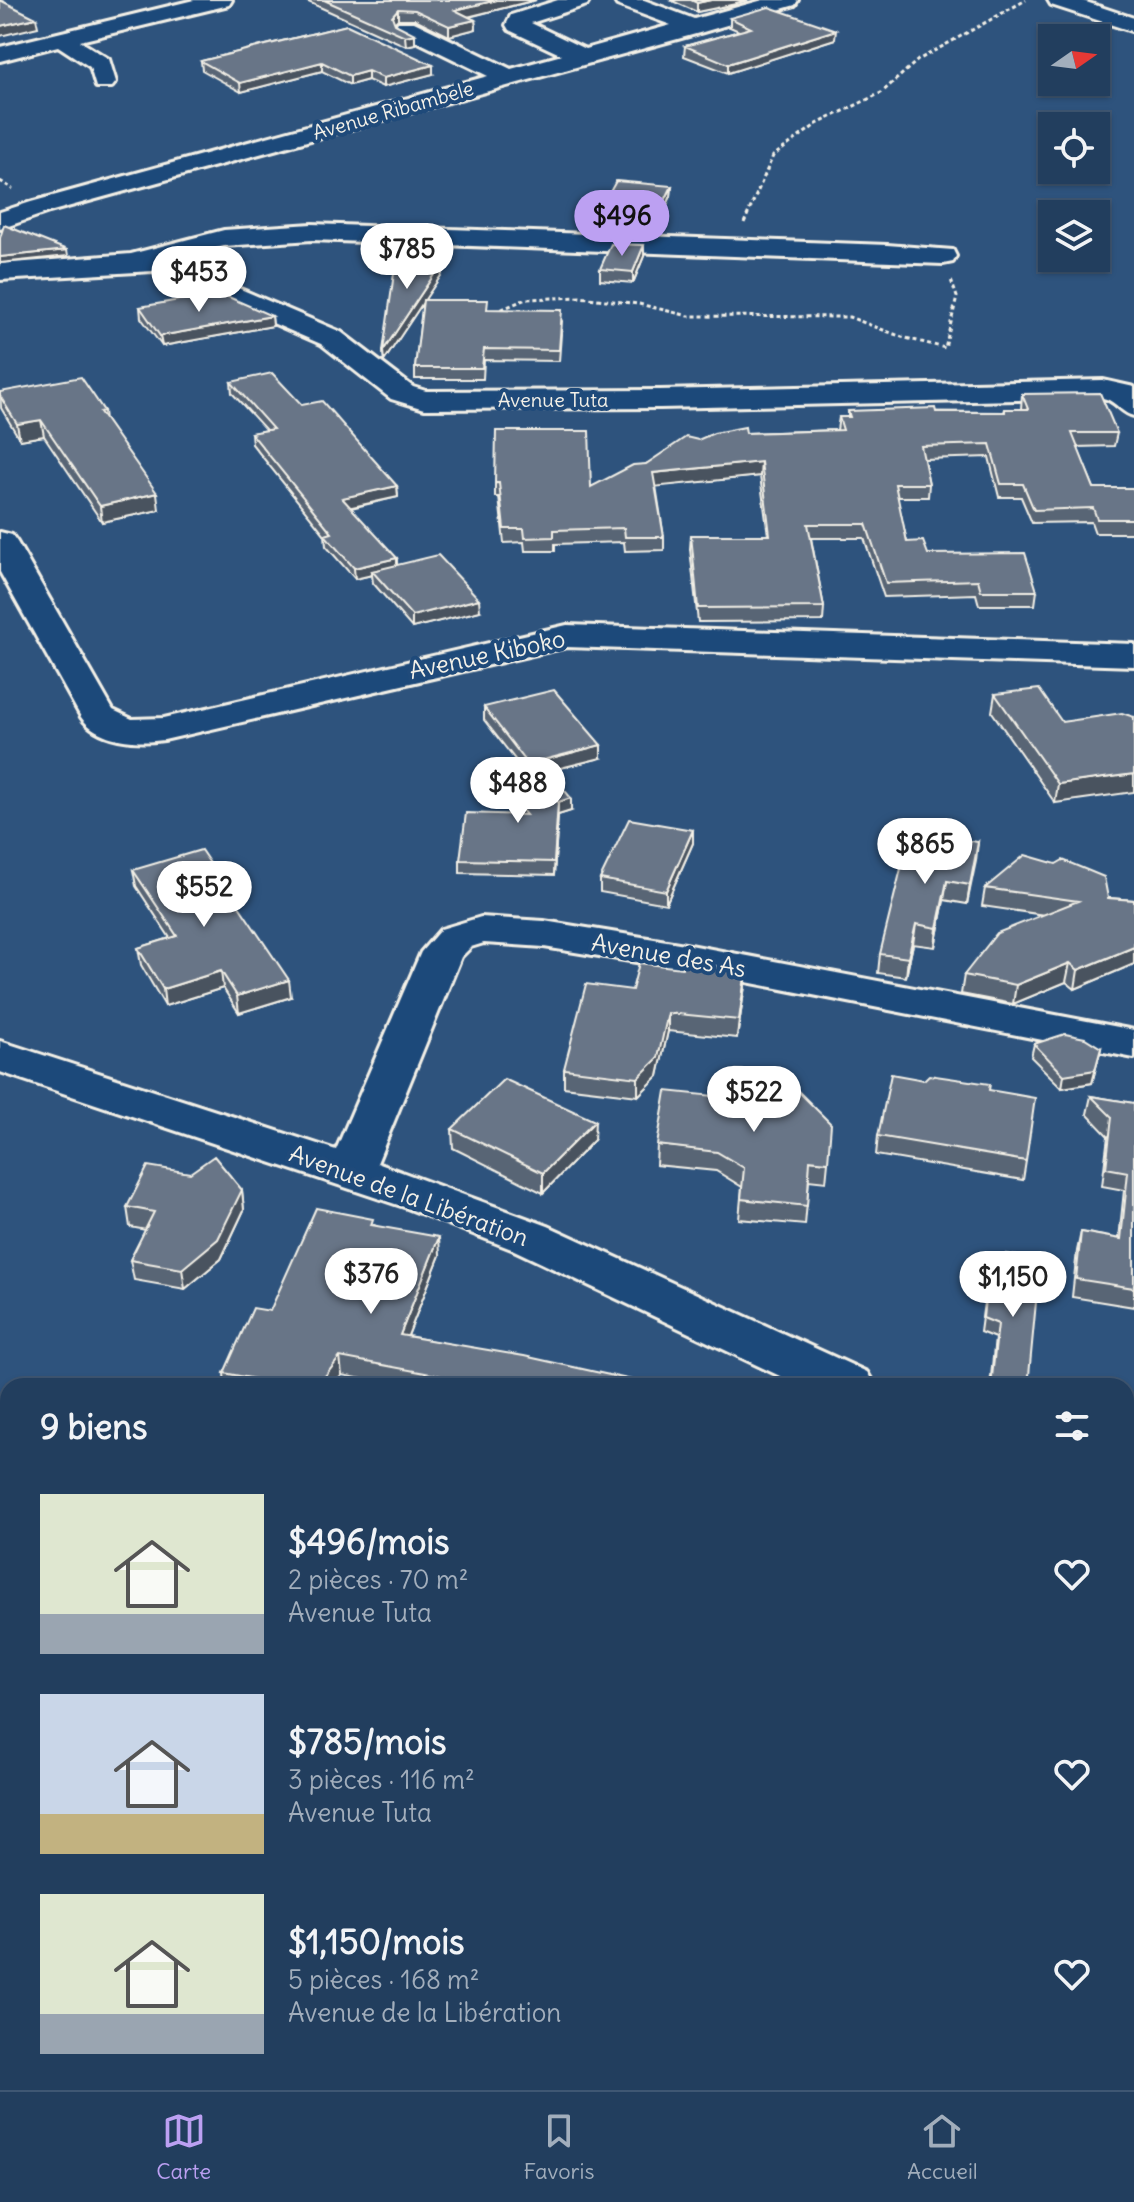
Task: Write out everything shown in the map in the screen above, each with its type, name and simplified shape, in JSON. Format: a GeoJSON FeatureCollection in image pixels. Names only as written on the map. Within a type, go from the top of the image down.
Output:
{"type":"FeatureCollection","features":[{"type":"Feature","properties":{"kind":"street"},"geometry":{"type":"LineString","coordinates":[[0,54],[221,0]]}},
{"type":"Feature","properties":{"kind":"street"},"geometry":{"type":"LineString","coordinates":[[579,0],[519,20],[517,25],[583,57]]}},
{"type":"Feature","properties":{"kind":"street"},"geometry":{"type":"LineString","coordinates":[[625,0],[695,27]]}},
{"type":"Feature","properties":{"kind":"street","name":"Avenue Ribambele"},"geometry":{"type":"LineString","coordinates":[[0,221],[40,207],[787,0]]}},
{"type":"Feature","properties":{"kind":"street"},"geometry":{"type":"LineString","coordinates":[[1059,0],[1134,25]]}},
{"type":"Feature","properties":{"kind":"street"},"geometry":{"type":"LineString","coordinates":[[406,27],[507,76]]}},
{"type":"Feature","properties":{"kind":"street"},"geometry":{"type":"LineString","coordinates":[[62,39],[101,64],[104,82]]}},
{"type":"Feature","properties":{"kind":"street"},"geometry":{"type":"LineString","coordinates":[[133,262],[194,242],[293,230],[748,245],[943,256]]}},
{"type":"Feature","properties":{"kind":"street","name":"Avenue Tuta"},"geometry":{"type":"LineString","coordinates":[[0,272],[133,262],[162,265],[322,334],[402,393],[424,400],[660,399],[1103,389],[1124,394],[1134,407]]}},
{"type":"Feature","properties":{"kind":"street","name":"Avenue Kiboko"},"geometry":{"type":"LineString","coordinates":[[0,542],[99,717],[120,729],[138,732],[164,729],[567,636],[1134,655]]}},
{"type":"Feature","properties":{"kind":"street","name":"Avenue des As"},"geometry":{"type":"LineString","coordinates":[[350,1171],[442,952],[456,938],[481,930],[544,934],[671,954],[1134,1044]]}},
{"type":"Feature","properties":{"kind":"street","name":"Avenue de la Libération"},"geometry":{"type":"LineString","coordinates":[[0,1056],[424,1196],[531,1238],[832,1378]]}},
{"type":"Feature","properties":{"kind":"path"},"geometry":{"type":"LineString","coordinates":[[748,245],[741,230],[773,156],[817,124],[881,93],[918,60],[1026,0]]}},
{"type":"Feature","properties":{"kind":"path"},"geometry":{"type":"LineString","coordinates":[[494,312],[526,299],[580,297],[639,304],[689,316],[849,317],[902,337],[945,348],[957,297],[943,256]]}},
{"type":"Feature","properties":{"kind":"building"},"geometry":{"type":"Polygon","coordinates":[[[0,0],[36,18],[0,26],[0,0]]]}},
{"type":"Feature","properties":{"kind":"building"},"geometry":{"type":"Polygon","coordinates":[[[324,0],[497,0],[455,10],[475,20],[449,26],[415,10],[398,9],[392,16],[395,24],[415,34],[405,36],[324,0]]]}},
{"type":"Feature","properties":{"kind":"building"},"geometry":{"type":"Polygon","coordinates":[[[769,7],[836,30],[728,64],[685,46],[751,28],[730,18],[769,7]]]}},
{"type":"Feature","properties":{"kind":"building"},"geometry":{"type":"Polygon","coordinates":[[[347,25],[433,65],[383,78],[368,71],[350,76],[322,62],[240,83],[201,61],[347,25]]]}},
{"type":"Feature","properties":{"kind":"building"},"geometry":{"type":"Polygon","coordinates":[[[616,181],[672,186],[654,223],[595,219],[616,181]]]}},
{"type":"Feature","properties":{"kind":"building"},"geometry":{"type":"Polygon","coordinates":[[[4,225],[67,250],[0,257],[4,225]]]}},
{"type":"Feature","properties":{"kind":"building"},"geometry":{"type":"Polygon","coordinates":[[[611,244],[644,245],[633,272],[600,269],[611,244]]]}},
{"type":"Feature","properties":{"kind":"building"},"geometry":{"type":"Polygon","coordinates":[[[396,259],[441,264],[383,351],[396,259]]]}},
{"type":"Feature","properties":{"kind":"building"},"geometry":{"type":"Polygon","coordinates":[[[213,294],[224,295],[272,316],[160,336],[140,307],[213,294]]]}},
{"type":"Feature","properties":{"kind":"building"},"geometry":{"type":"Polygon","coordinates":[[[423,300],[488,300],[487,309],[562,310],[559,350],[484,349],[482,368],[415,368],[423,300]]]}},
{"type":"Feature","properties":{"kind":"building"},"geometry":{"type":"Polygon","coordinates":[[[272,373],[302,405],[322,401],[397,486],[342,498],[397,558],[354,568],[325,535],[332,533],[251,433],[273,429],[231,382],[272,373]]]}},
{"type":"Feature","properties":{"kind":"building"},"geometry":{"type":"Polygon","coordinates":[[[81,377],[104,411],[100,412],[157,493],[100,506],[41,420],[17,424],[0,396],[0,392],[81,377]]]}},
{"type":"Feature","properties":{"kind":"building"},"geometry":{"type":"Polygon","coordinates":[[[1100,393],[1117,433],[1072,433],[1094,488],[1133,488],[1134,519],[1097,519],[1093,508],[1034,510],[1023,484],[1001,484],[990,444],[921,446],[929,484],[895,484],[907,542],[923,541],[928,554],[1025,553],[1037,591],[981,591],[978,580],[886,583],[866,524],[808,524],[824,607],[698,608],[691,535],[770,535],[761,462],[653,473],[664,537],[625,537],[624,528],[554,530],[554,537],[525,538],[524,529],[504,529],[499,483],[495,483],[496,431],[589,431],[591,487],[633,465],[646,464],[686,437],[698,440],[714,433],[745,427],[746,433],[843,430],[839,417],[850,417],[848,411],[935,408],[936,412],[1005,412],[1005,409],[1028,409],[1022,394],[1100,393]]]}},
{"type":"Feature","properties":{"kind":"building"},"geometry":{"type":"Polygon","coordinates":[[[438,555],[479,599],[412,616],[372,571],[438,555]]]}},
{"type":"Feature","properties":{"kind":"building"},"geometry":{"type":"Polygon","coordinates":[[[1039,689],[1062,722],[1122,713],[1134,717],[1134,774],[1058,784],[995,694],[1039,689]]]}},
{"type":"Feature","properties":{"kind":"building"},"geometry":{"type":"Polygon","coordinates":[[[554,690],[601,745],[528,764],[484,707],[554,690]]]}},
{"type":"Feature","properties":{"kind":"building"},"geometry":{"type":"Polygon","coordinates":[[[549,772],[571,798],[558,802],[554,862],[460,860],[466,813],[526,815],[502,785],[549,772]]]}},
{"type":"Feature","properties":{"kind":"building"},"geometry":{"type":"Polygon","coordinates":[[[629,819],[693,830],[666,891],[600,879],[629,819]]]}},
{"type":"Feature","properties":{"kind":"building"},"geometry":{"type":"Polygon","coordinates":[[[910,832],[978,842],[970,885],[947,881],[937,928],[916,924],[908,958],[880,954],[910,832]]]}},
{"type":"Feature","properties":{"kind":"building"},"geometry":{"type":"Polygon","coordinates":[[[201,850],[289,980],[237,996],[221,971],[163,989],[138,948],[177,936],[133,870],[201,850]]]}},
{"type":"Feature","properties":{"kind":"building"},"geometry":{"type":"Polygon","coordinates":[[[1025,855],[1056,864],[1063,860],[1104,877],[1108,898],[1134,900],[1134,947],[1078,970],[1070,963],[1016,985],[964,975],[997,933],[1078,901],[985,888],[1025,855]]]}},
{"type":"Feature","properties":{"kind":"building"},"geometry":{"type":"Polygon","coordinates":[[[639,963],[682,968],[683,963],[746,969],[739,1020],[668,1013],[658,1058],[638,1078],[564,1069],[586,984],[632,990],[639,963]]]}},
{"type":"Feature","properties":{"kind":"building"},"geometry":{"type":"Polygon","coordinates":[[[1065,1034],[1085,1038],[1101,1048],[1095,1070],[1064,1075],[1034,1044],[1065,1034]]]}},
{"type":"Feature","properties":{"kind":"building"},"geometry":{"type":"Polygon","coordinates":[[[736,1070],[780,1073],[831,1124],[828,1162],[810,1160],[807,1206],[741,1199],[744,1168],[717,1152],[657,1145],[666,1091],[733,1098],[736,1070]]]}},
{"type":"Feature","properties":{"kind":"building"},"geometry":{"type":"Polygon","coordinates":[[[891,1074],[924,1080],[929,1075],[990,1084],[989,1090],[1035,1098],[1026,1161],[878,1136],[891,1074]]]}},
{"type":"Feature","properties":{"kind":"building"},"geometry":{"type":"Polygon","coordinates":[[[504,1079],[595,1121],[543,1173],[452,1129],[504,1079]]]}},
{"type":"Feature","properties":{"kind":"building"},"geometry":{"type":"Polygon","coordinates":[[[1091,1096],[1134,1103],[1134,1288],[1076,1279],[1081,1232],[1121,1239],[1128,1172],[1106,1168],[1112,1117],[1091,1096]]]}},
{"type":"Feature","properties":{"kind":"building"},"geometry":{"type":"Polygon","coordinates":[[[214,1156],[242,1190],[218,1239],[182,1269],[130,1260],[154,1212],[127,1207],[148,1166],[190,1173],[214,1156]]]}},
{"type":"Feature","properties":{"kind":"building"},"geometry":{"type":"Polygon","coordinates":[[[316,1208],[373,1219],[371,1225],[439,1237],[400,1335],[524,1356],[623,1378],[452,1378],[340,1357],[323,1378],[250,1378],[224,1373],[253,1308],[270,1311],[316,1208]]]}},
{"type":"Feature","properties":{"kind":"building"},"geometry":{"type":"Polygon","coordinates":[[[1006,1254],[1040,1260],[1029,1378],[992,1378],[998,1324],[983,1318],[988,1273],[1004,1275],[1006,1254]]]}}]}
